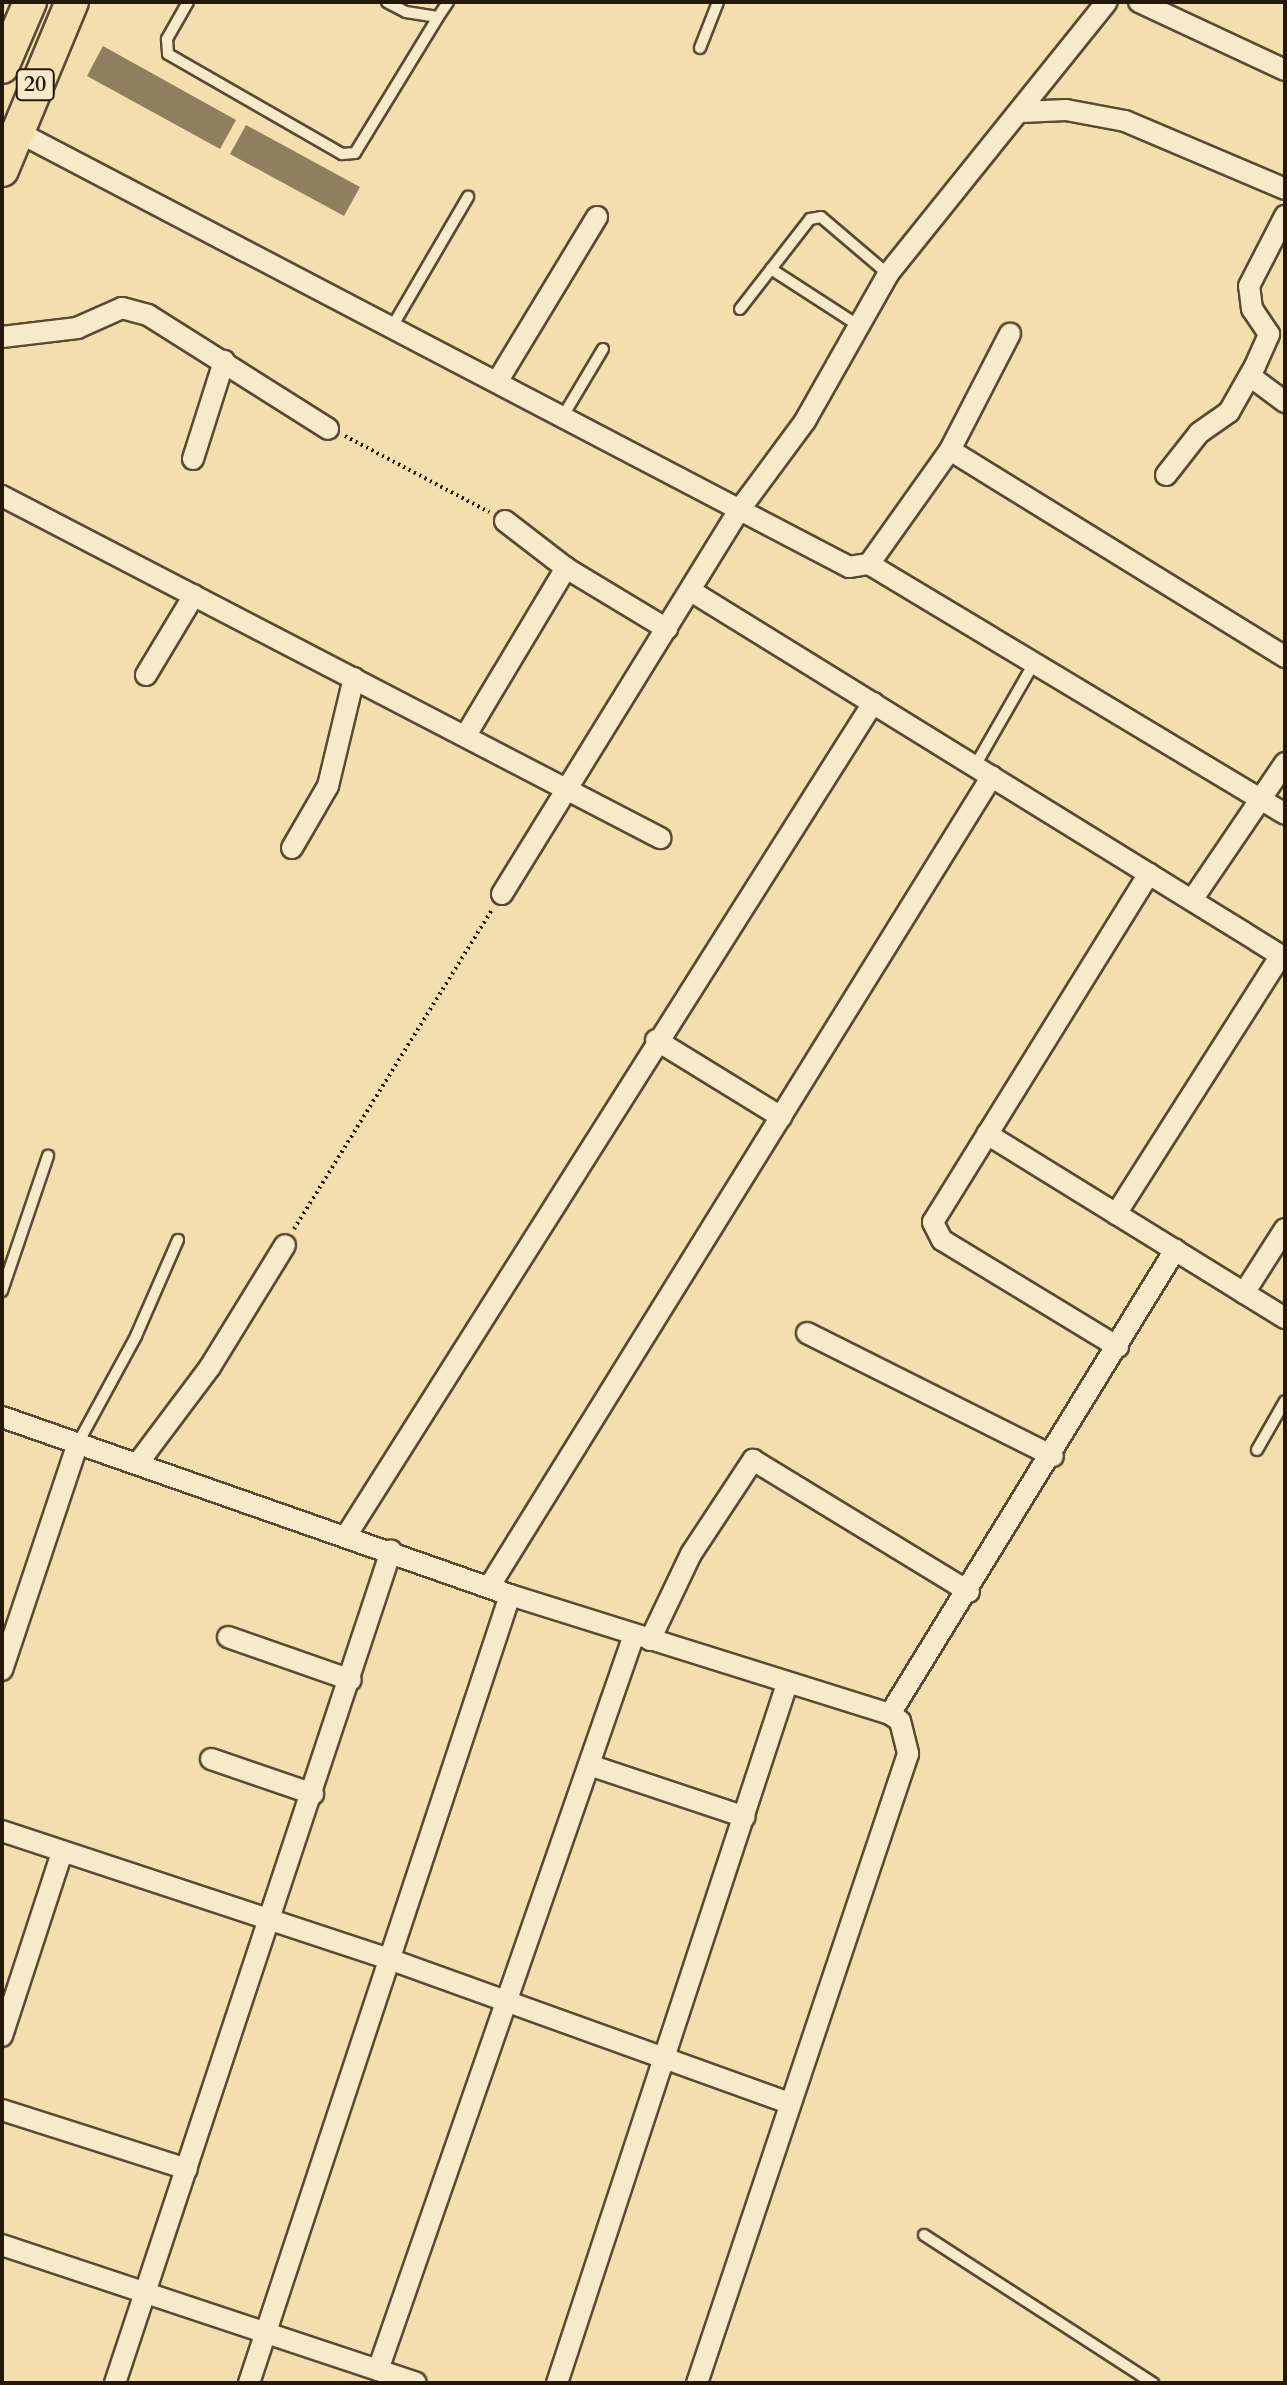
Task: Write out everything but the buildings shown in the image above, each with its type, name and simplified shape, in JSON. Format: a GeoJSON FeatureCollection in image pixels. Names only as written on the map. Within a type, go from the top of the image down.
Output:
{"type":"FeatureCollection","features":[{"type":"Feature","properties":{"kind":"main road","name":"20"},"geometry":{"type":"LineString","coordinates":[[2,67],[30,2]]}},
{"type":"Feature","properties":{"kind":"main road","name":"20"},"geometry":{"type":"LineString","coordinates":[[2,170],[72,2]]}},
{"type":"Feature","properties":{"kind":"street"},"geometry":{"type":"LineString","coordinates":[[502,894],[740,509],[805,421],[888,274],[954,186],[1022,112],[1107,2]]}},
{"type":"Feature","properties":{"kind":"street"},"geometry":{"type":"LineString","coordinates":[[1139,2],[1285,70]]}},
{"type":"Feature","properties":{"kind":"street"},"geometry":{"type":"LineString","coordinates":[[1022,112],[1066,110],[1125,121],[1285,189]]}},
{"type":"Feature","properties":{"kind":"street"},"geometry":{"type":"LineString","coordinates":[[16,131],[740,509],[833,563],[869,564],[1285,814]]}},
{"type":"Feature","properties":{"kind":"street"},"geometry":{"type":"LineString","coordinates":[[1166,475],[1199,433],[1229,412],[1250,376],[1269,334],[1252,309],[1249,286],[1285,216]]}},
{"type":"Feature","properties":{"kind":"street"},"geometry":{"type":"LineString","coordinates":[[497,382],[597,217]]}},
{"type":"Feature","properties":{"kind":"street"},"geometry":{"type":"LineString","coordinates":[[2,337],[77,328],[122,308],[180,331],[328,429]]}},
{"type":"Feature","properties":{"kind":"street"},"geometry":{"type":"LineString","coordinates":[[869,564],[950,450],[1010,334]]}},
{"type":"Feature","properties":{"kind":"street"},"geometry":{"type":"LineString","coordinates":[[193,459],[224,361]]}},
{"type":"Feature","properties":{"kind":"street"},"geometry":{"type":"LineString","coordinates":[[1250,376],[1285,402]]}},
{"type":"Feature","properties":{"kind":"street"},"geometry":{"type":"LineString","coordinates":[[950,450],[1285,657]]}},
{"type":"Feature","properties":{"kind":"street"},"geometry":{"type":"LineString","coordinates":[[2,496],[566,786],[660,838]]}},
{"type":"Feature","properties":{"kind":"street"},"geometry":{"type":"LineString","coordinates":[[505,521],[566,568],[667,629]]}},
{"type":"Feature","properties":{"kind":"street"},"geometry":{"type":"LineString","coordinates":[[466,735],[566,568]]}},
{"type":"Feature","properties":{"kind":"street"},"geometry":{"type":"LineString","coordinates":[[691,591],[1283,956],[1116,1214]]}},
{"type":"Feature","properties":{"kind":"street"},"geometry":{"type":"LineString","coordinates":[[146,675],[194,595]]}},
{"type":"Feature","properties":{"kind":"street"},"geometry":{"type":"LineString","coordinates":[[292,848],[328,786],[354,678]]}},
{"type":"Feature","properties":{"kind":"street"},"geometry":{"type":"LineString","coordinates":[[346,1536],[656,1040],[873,703]]}},
{"type":"Feature","properties":{"kind":"street"},"geometry":{"type":"LineString","coordinates":[[1192,900],[1285,763]]}},
{"type":"Feature","properties":{"kind":"street"},"geometry":{"type":"LineString","coordinates":[[489,1587],[781,1117],[984,771]]}},
{"type":"Feature","properties":{"kind":"street"},"geometry":{"type":"LineString","coordinates":[[1118,1347],[935,1232],[933,1222],[1149,873]]}},
{"type":"Feature","properties":{"kind":"street"},"geometry":{"type":"LineString","coordinates":[[656,1040],[781,1117]]}},
{"type":"Feature","properties":{"kind":"street"},"geometry":{"type":"LineString","coordinates":[[987,1134],[1285,1318]]}},
{"type":"Feature","properties":{"kind":"street"},"geometry":{"type":"LineString","coordinates":[[1244,1293],[1285,1229]]}},
{"type":"Feature","properties":{"kind":"street"},"geometry":{"type":"LineString","coordinates":[[138,1463],[210,1367],[285,1245]]}},
{"type":"Feature","properties":{"kind":"street"},"geometry":{"type":"LineString","coordinates":[[890,1714],[1053,1456],[1175,1250]]}},
{"type":"Feature","properties":{"kind":"street"},"geometry":{"type":"LineString","coordinates":[[807,1333],[1053,1456]]}},
{"type":"Feature","properties":{"kind":"street"},"geometry":{"type":"LineString","coordinates":[[2,1417],[510,1595],[890,1714],[905,1731],[908,1754],[788,2103],[697,2383]]}},
{"type":"Feature","properties":{"kind":"street"},"geometry":{"type":"LineString","coordinates":[[2,1670],[78,1443]]}},
{"type":"Feature","properties":{"kind":"street"},"geometry":{"type":"LineString","coordinates":[[378,2370],[589,1765],[642,1638],[691,1554],[753,1460],[969,1592]]}},
{"type":"Feature","properties":{"kind":"street"},"geometry":{"type":"LineString","coordinates":[[115,2383],[351,1680],[391,1551]]}},
{"type":"Feature","properties":{"kind":"street"},"geometry":{"type":"LineString","coordinates":[[249,2383],[510,1595]]}},
{"type":"Feature","properties":{"kind":"street"},"geometry":{"type":"LineString","coordinates":[[228,1637],[351,1680]]}},
{"type":"Feature","properties":{"kind":"street"},"geometry":{"type":"LineString","coordinates":[[557,2383],[667,2061],[787,1684]]}},
{"type":"Feature","properties":{"kind":"street"},"geometry":{"type":"LineString","coordinates":[[211,1759],[313,1794]]}},
{"type":"Feature","properties":{"kind":"street"},"geometry":{"type":"LineString","coordinates":[[589,1765],[745,1817]]}},
{"type":"Feature","properties":{"kind":"street"},"geometry":{"type":"LineString","coordinates":[[2,1831],[389,1959],[788,2103]]}},
{"type":"Feature","properties":{"kind":"street"},"geometry":{"type":"LineString","coordinates":[[2,2036],[62,1852]]}},
{"type":"Feature","properties":{"kind":"street"},"geometry":{"type":"LineString","coordinates":[[2,2110],[187,2169]]}},
{"type":"Feature","properties":{"kind":"street"},"geometry":{"type":"LineString","coordinates":[[2,2245],[416,2383]]}},
{"type":"Feature","properties":{"kind":"lane"},"geometry":{"type":"LineString","coordinates":[[188,2],[167,39],[168,54],[342,154],[355,153],[448,2]]}},
{"type":"Feature","properties":{"kind":"lane"},"geometry":{"type":"LineString","coordinates":[[387,2],[406,12],[438,17]]}},
{"type":"Feature","properties":{"kind":"lane"},"geometry":{"type":"LineString","coordinates":[[700,48],[718,2]]}},
{"type":"Feature","properties":{"kind":"lane"},"geometry":{"type":"LineString","coordinates":[[392,327],[468,197]]}},
{"type":"Feature","properties":{"kind":"lane"},"geometry":{"type":"LineString","coordinates":[[740,309],[800,228],[821,217],[888,274]]}},
{"type":"Feature","properties":{"kind":"lane"},"geometry":{"type":"LineString","coordinates":[[771,269],[859,326]]}},
{"type":"Feature","properties":{"kind":"lane"},"geometry":{"type":"LineString","coordinates":[[563,416],[603,349]]}},
{"type":"Feature","properties":{"kind":"lane"},"geometry":{"type":"LineString","coordinates":[[984,771],[1034,663]]}},
{"type":"Feature","properties":{"kind":"lane"},"geometry":{"type":"LineString","coordinates":[[2,1291],[48,1156]]}},
{"type":"Feature","properties":{"kind":"lane"},"geometry":{"type":"LineString","coordinates":[[78,1443],[136,1336],[178,1240]]}},
{"type":"Feature","properties":{"kind":"lane"},"geometry":{"type":"LineString","coordinates":[[1257,1450],[1285,1401]]}},
{"type":"Feature","properties":{"kind":"lane"},"geometry":{"type":"LineString","coordinates":[[924,2235],[1153,2383]]}},
{"type":"Feature","properties":{"kind":"path"},"geometry":{"type":"LineString","coordinates":[[328,429],[406,465],[505,521]]}},
{"type":"Feature","properties":{"kind":"path"},"geometry":{"type":"LineString","coordinates":[[285,1245],[502,894]]}}]}
